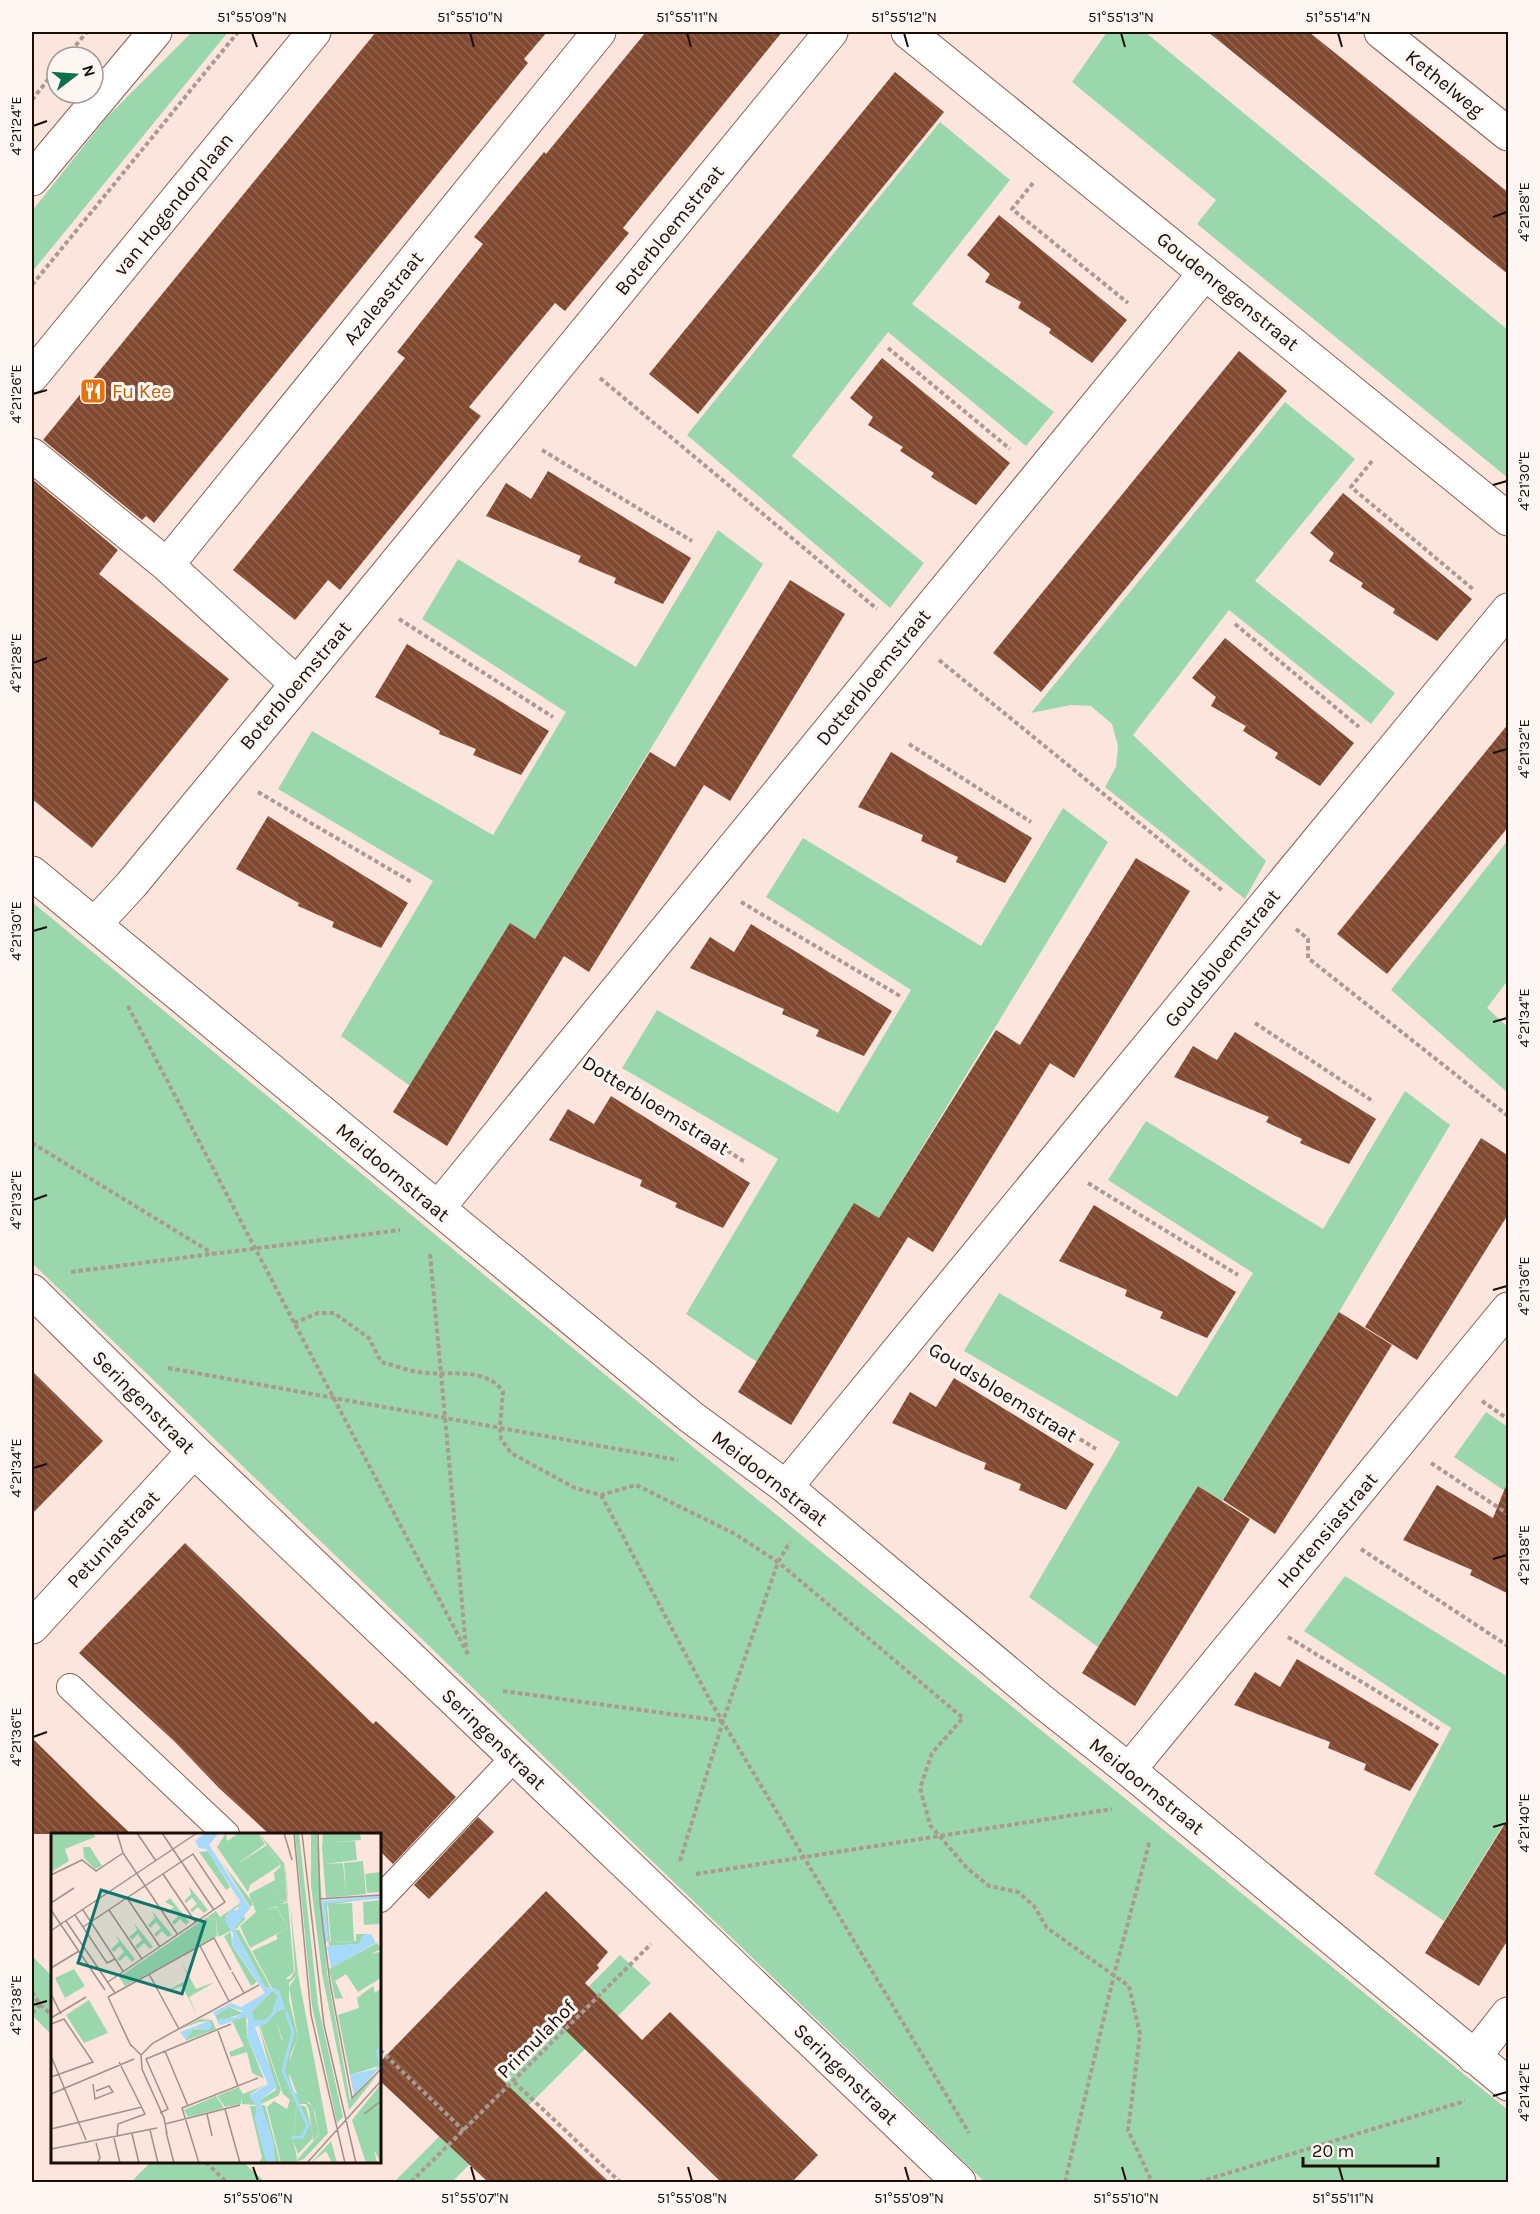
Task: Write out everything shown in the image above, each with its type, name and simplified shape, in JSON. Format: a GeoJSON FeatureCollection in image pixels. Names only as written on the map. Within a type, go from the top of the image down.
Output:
{"type":"FeatureCollection","features":[{"type":"Feature","properties":{"kind":"street"},"geometry":{"type":"LineString","coordinates":[[32,179],[155,32]]}},
{"type":"Feature","properties":{"kind":"street","name":"van Hogendorplaan"},"geometry":{"type":"LineString","coordinates":[[32,376],[314,32]]}},
{"type":"Feature","properties":{"kind":"street","name":"Azaleastraat"},"geometry":{"type":"LineString","coordinates":[[167,565],[600,32]]}},
{"type":"Feature","properties":{"kind":"street","name":"Boterbloemstraat"},"geometry":{"type":"LineString","coordinates":[[95,924],[131,885],[297,684],[831,32]]}},
{"type":"Feature","properties":{"kind":"street","name":"Goudenregenstraat"},"geometry":{"type":"LineString","coordinates":[[908,32],[1509,519]]}},
{"type":"Feature","properties":{"kind":"street","name":"Kethelweg"},"geometry":{"type":"LineString","coordinates":[[1381,32],[1509,134]]}},
{"type":"Feature","properties":{"kind":"street","name":"Dotterbloemstraat"},"geometry":{"type":"LineString","coordinates":[[433,1218],[706,880],[1205,273]]}},
{"type":"Feature","properties":{"kind":"street"},"geometry":{"type":"LineString","coordinates":[[32,455],[167,565],[297,684]]}},
{"type":"Feature","properties":{"kind":"street","name":"Goudsbloemstraat"},"geometry":{"type":"LineString","coordinates":[[786,1487],[1506,613]]}},
{"type":"Feature","properties":{"kind":"street","name":"Meidoornstraat"},"geometry":{"type":"LineString","coordinates":[[32,873],[135,957],[433,1218],[736,1452],[786,1487],[1029,1691],[1129,1770],[1493,2072]]}},
{"type":"Feature","properties":{"kind":"street","name":"Seringenstraat"},"geometry":{"type":"LineString","coordinates":[[32,1291],[465,1712],[959,2182]]}},
{"type":"Feature","properties":{"kind":"street","name":"Hortensiastraat"},"geometry":{"type":"LineString","coordinates":[[1129,1770],[1509,1309]]}},
{"type":"Feature","properties":{"kind":"street","name":"Petuniastraat"},"geometry":{"type":"LineString","coordinates":[[32,1627],[194,1451]]}},
{"type":"Feature","properties":{"kind":"street"},"geometry":{"type":"LineString","coordinates":[[1493,2072],[1509,2014]]}},
{"type":"Feature","properties":{"kind":"lane"},"geometry":{"type":"LineString","coordinates":[[70,1687],[225,1833]]}},
{"type":"Feature","properties":{"kind":"lane"},"geometry":{"type":"LineString","coordinates":[[381,1898],[514,1758]]}},
{"type":"Feature","properties":{"kind":"path"},"geometry":{"type":"LineString","coordinates":[[76,45],[87,32]]}},
{"type":"Feature","properties":{"kind":"path"},"geometry":{"type":"LineString","coordinates":[[32,285],[238,32]]}},
{"type":"Feature","properties":{"kind":"path"},"geometry":{"type":"LineString","coordinates":[[32,100],[45,83]]}},
{"type":"Feature","properties":{"kind":"path"},"geometry":{"type":"LineString","coordinates":[[1058,153],[1012,209],[1160,328]]}},
{"type":"Feature","properties":{"kind":"path"},"geometry":{"type":"LineString","coordinates":[[888,348],[1040,473]]}},
{"type":"Feature","properties":{"kind":"path"},"geometry":{"type":"LineString","coordinates":[[569,352],[908,635],[1255,917],[1272,910],[1308,939],[1308,958],[1509,1116]]}},
{"type":"Feature","properties":{"kind":"path"},"geometry":{"type":"LineString","coordinates":[[507,429],[692,541]]}},
{"type":"Feature","properties":{"kind":"path"},"geometry":{"type":"LineString","coordinates":[[1399,430],[1351,487],[1506,613]]}},
{"type":"Feature","properties":{"kind":"path"},"geometry":{"type":"LineString","coordinates":[[367,599],[553,717]]}},
{"type":"Feature","properties":{"kind":"path"},"geometry":{"type":"LineString","coordinates":[[1234,624],[1390,753]]}},
{"type":"Feature","properties":{"kind":"path"},"geometry":{"type":"LineString","coordinates":[[909,744],[1031,822]]}},
{"type":"Feature","properties":{"kind":"path"},"geometry":{"type":"LineString","coordinates":[[224,771],[412,883]]}},
{"type":"Feature","properties":{"kind":"path"},"geometry":{"type":"LineString","coordinates":[[706,880],[900,996]]}},
{"type":"Feature","properties":{"kind":"path"},"geometry":{"type":"LineString","coordinates":[[135,957],[115,982],[472,1660]]}},
{"type":"Feature","properties":{"kind":"path"},"geometry":{"type":"LineString","coordinates":[[1255,1023],[1374,1102]]}},
{"type":"Feature","properties":{"kind":"path","name":"Dotterbloemstraat"},"geometry":{"type":"LineString","coordinates":[[568,1049],[745,1162]]}},
{"type":"Feature","properties":{"kind":"path"},"geometry":{"type":"LineString","coordinates":[[32,1143],[213,1254]]}},
{"type":"Feature","properties":{"kind":"path"},"geometry":{"type":"LineString","coordinates":[[1053,1162],[1238,1275]]}},
{"type":"Feature","properties":{"kind":"path"},"geometry":{"type":"LineString","coordinates":[[72,1281],[64,1273],[254,1248],[433,1218],[441,1372],[467,1651]]}},
{"type":"Feature","properties":{"kind":"path"},"geometry":{"type":"LineString","coordinates":[[294,1323],[318,1313],[334,1313],[369,1338],[381,1362],[419,1372],[472,1374],[495,1381],[503,1391],[501,1439],[511,1453],[575,1488],[601,1495],[636,1485],[735,1534],[778,1562],[963,1718],[932,1753],[920,1788],[930,1825],[967,1868],[989,1886],[1018,1892],[1034,1906],[1047,1928],[1129,1986],[1140,2034],[1128,2130],[1152,2182]]}},
{"type":"Feature","properties":{"kind":"path","name":"Goudsbloemstraat"},"geometry":{"type":"LineString","coordinates":[[911,1335],[1096,1449]]}},
{"type":"Feature","properties":{"kind":"path"},"geometry":{"type":"LineString","coordinates":[[162,1367],[445,1416],[720,1468],[736,1452]]}},
{"type":"Feature","properties":{"kind":"path"},"geometry":{"type":"LineString","coordinates":[[1476,1397],[1509,1419]]}},
{"type":"Feature","properties":{"kind":"path"},"geometry":{"type":"LineString","coordinates":[[1400,1443],[1509,1514]]}},
{"type":"Feature","properties":{"kind":"path"},"geometry":{"type":"LineString","coordinates":[[601,1495],[723,1721],[974,2142]]}},
{"type":"Feature","properties":{"kind":"path"},"geometry":{"type":"LineString","coordinates":[[673,1909],[723,1721],[778,1562],[811,1509]]}},
{"type":"Feature","properties":{"kind":"path","name":"Hortensiastraat"},"geometry":{"type":"LineString","coordinates":[[1355,1546],[1509,1646]]}},
{"type":"Feature","properties":{"kind":"path"},"geometry":{"type":"LineString","coordinates":[[1255,1617],[1439,1729]]}},
{"type":"Feature","properties":{"kind":"path"},"geometry":{"type":"LineString","coordinates":[[465,1712],[486,1688],[723,1721]]}},
{"type":"Feature","properties":{"kind":"path","name":"Primulahof"},"geometry":{"type":"LineString","coordinates":[[411,2182],[514,2082],[673,1909],[697,1872],[1116,1809]]}},
{"type":"Feature","properties":{"kind":"path"},"geometry":{"type":"LineString","coordinates":[[1065,2182],[1114,1975],[1151,1837]]}},
{"type":"Feature","properties":{"kind":"path"},"geometry":{"type":"LineString","coordinates":[[32,1992],[40,2005],[51,2014]]}},
{"type":"Feature","properties":{"kind":"path"},"geometry":{"type":"LineString","coordinates":[[32,2013],[40,2005]]}},
{"type":"Feature","properties":{"kind":"path"},"geometry":{"type":"LineString","coordinates":[[381,2051],[464,2131]]}},
{"type":"Feature","properties":{"kind":"path"},"geometry":{"type":"LineString","coordinates":[[1199,2182],[1477,2097],[1493,2072]]}},
{"type":"Feature","properties":{"kind":"path"},"geometry":{"type":"LineString","coordinates":[[514,2082],[620,2182]]}},
{"type":"Feature","properties":{"kind":"path"},"geometry":{"type":"LineString","coordinates":[[207,2163],[226,2182]]}},
{"type":"Feature","properties":{"kind":"green space"},"geometry":{"type":"Polygon","coordinates":[[[192,32],[228,32],[32,272],[32,211],[107,117],[192,32]]]}},
{"type":"Feature","properties":{"kind":"green space"},"geometry":{"type":"Polygon","coordinates":[[[1107,32],[1145,32],[1508,330],[1508,478],[1197,224],[1216,200],[1072,82],[1107,32]]]}},
{"type":"Feature","properties":{"kind":"green space"},"geometry":{"type":"Polygon","coordinates":[[[940,122],[1010,180],[912,304],[1054,412],[1026,446],[888,332],[792,456],[924,563],[890,608],[687,435],[940,122]]]}},
{"type":"Feature","properties":{"kind":"green space"},"geometry":{"type":"Polygon","coordinates":[[[1285,402],[1355,459],[1255,581],[1395,693],[1371,724],[1229,610],[1133,735],[1266,861],[1245,899],[1105,787],[1116,767],[1118,746],[1112,724],[1091,706],[1071,705],[1031,713],[1285,402]]]}},
{"type":"Feature","properties":{"kind":"green space"},"geometry":{"type":"Polygon","coordinates":[[[718,530],[763,564],[535,939],[510,924],[410,1086],[341,1036],[433,881],[278,789],[312,731],[493,835],[566,712],[422,619],[458,559],[636,667],[718,530]]]}},
{"type":"Feature","properties":{"kind":"green space"},"geometry":{"type":"Polygon","coordinates":[[[1063,808],[1108,842],[879,1218],[757,1362],[686,1314],[778,1159],[622,1068],[657,1010],[838,1113],[911,990],[766,897],[803,838],[981,946],[1063,808]]]}},
{"type":"Feature","properties":{"kind":"green space"},"geometry":{"type":"Polygon","coordinates":[[[1508,840],[1508,980],[1487,1008],[1508,1027],[1508,1093],[1391,990],[1508,840]]]}},
{"type":"Feature","properties":{"kind":"green space"},"geometry":{"type":"Polygon","coordinates":[[[32,902],[682,1438],[1508,2110],[1508,2182],[985,2182],[32,1263],[32,902]]]}},
{"type":"Feature","properties":{"kind":"green space"},"geometry":{"type":"Polygon","coordinates":[[[1405,1091],[1450,1125],[1339,1312],[1222,1501],[1198,1486],[1098,1647],[1029,1597],[1120,1442],[964,1351],[999,1293],[1177,1397],[1253,1273],[1108,1180],[1146,1121],[1323,1229],[1405,1091]]]}},
{"type":"Feature","properties":{"kind":"green space"},"geometry":{"type":"Polygon","coordinates":[[[1486,1412],[1508,1427],[1508,1493],[1454,1457],[1486,1412]]]}},
{"type":"Feature","properties":{"kind":"green space"},"geometry":{"type":"Polygon","coordinates":[[[1345,1576],[1508,1677],[1508,1817],[1444,1921],[1374,1874],[1451,1728],[1304,1631],[1345,1576]]]}},
{"type":"Feature","properties":{"kind":"green space"},"geometry":{"type":"Polygon","coordinates":[[[620,1955],[651,1983],[452,2182],[394,2182],[620,1955]]]}},
{"type":"Feature","properties":{"kind":"green space"},"geometry":{"type":"Polygon","coordinates":[[[32,1956],[51,1975],[51,2034],[32,2015],[32,1956]]]}},
{"type":"Feature","properties":{"kind":"green space"},"geometry":{"type":"Polygon","coordinates":[[[150,2163],[244,2163],[265,2182],[131,2182],[150,2163]]]}},
{"type":"Feature","properties":{"kind":"building"},"geometry":{"type":"Polygon","coordinates":[[[376,32],[547,32],[524,59],[528,63],[154,523],[146,516],[142,520],[43,440],[376,32]]]}},
{"type":"Feature","properties":{"kind":"building"},"geometry":{"type":"Polygon","coordinates":[[[646,32],[782,32],[623,228],[629,233],[565,311],[555,303],[469,407],[481,416],[340,590],[328,580],[295,620],[233,570],[405,358],[397,352],[483,244],[474,237],[544,152],[546,154],[646,32]]]}},
{"type":"Feature","properties":{"kind":"building"},"geometry":{"type":"Polygon","coordinates":[[[1208,32],[1309,32],[1509,193],[1509,275],[1208,32]]]}},
{"type":"Feature","properties":{"kind":"building"},"geometry":{"type":"Polygon","coordinates":[[[895,72],[944,112],[698,414],[649,374],[895,72]]]}},
{"type":"Feature","properties":{"kind":"building"},"geometry":{"type":"Polygon","coordinates":[[[999,215],[1127,320],[1092,363],[1049,333],[1051,329],[1018,308],[1021,302],[985,282],[990,274],[967,255],[999,215]]]}},
{"type":"Feature","properties":{"kind":"building"},"geometry":{"type":"Polygon","coordinates":[[[1239,351],[1287,391],[1041,692],[993,653],[1239,351]]]}},
{"type":"Feature","properties":{"kind":"building"},"geometry":{"type":"Polygon","coordinates":[[[882,358],[1010,463],[976,505],[931,477],[934,473],[900,451],[903,447],[868,425],[873,417],[850,398],[882,358]]]}},
{"type":"Feature","properties":{"kind":"building"},"geometry":{"type":"Polygon","coordinates":[[[548,471],[691,558],[663,604],[614,583],[616,578],[578,562],[581,556],[486,516],[506,483],[531,499],[548,471]]]}},
{"type":"Feature","properties":{"kind":"building"},"geometry":{"type":"Polygon","coordinates":[[[32,479],[118,550],[99,574],[229,679],[92,848],[32,799],[32,479]]]}},
{"type":"Feature","properties":{"kind":"building"},"geometry":{"type":"Polygon","coordinates":[[[1343,493],[1472,599],[1437,641],[1393,613],[1395,609],[1361,587],[1363,583],[1329,561],[1334,553],[1310,533],[1343,493]]]}},
{"type":"Feature","properties":{"kind":"building"},"geometry":{"type":"Polygon","coordinates":[[[790,580],[845,614],[730,801],[704,785],[589,972],[564,956],[447,1146],[393,1112],[510,923],[535,939],[650,752],[675,767],[790,580]]]}},
{"type":"Feature","properties":{"kind":"building"},"geometry":{"type":"Polygon","coordinates":[[[1225,638],[1354,743],[1320,786],[1275,758],[1278,753],[1243,731],[1246,726],[1211,706],[1216,697],[1192,678],[1225,638]]]}},
{"type":"Feature","properties":{"kind":"building"},"geometry":{"type":"Polygon","coordinates":[[[407,644],[549,731],[521,775],[473,755],[476,749],[439,734],[440,731],[375,697],[407,644]]]}},
{"type":"Feature","properties":{"kind":"building"},"geometry":{"type":"Polygon","coordinates":[[[1509,723],[1509,826],[1387,974],[1337,934],[1509,723]]]}},
{"type":"Feature","properties":{"kind":"building"},"geometry":{"type":"Polygon","coordinates":[[[891,752],[1032,838],[1005,883],[956,862],[958,857],[921,841],[923,835],[858,807],[891,752]]]}},
{"type":"Feature","properties":{"kind":"building"},"geometry":{"type":"Polygon","coordinates":[[[268,816],[408,903],[381,948],[332,927],[334,922],[298,906],[299,903],[236,869],[268,816]]]}},
{"type":"Feature","properties":{"kind":"building"},"geometry":{"type":"Polygon","coordinates":[[[1136,858],[1190,891],[1074,1078],[1050,1063],[933,1252],[908,1237],[791,1425],[738,1392],[854,1203],[879,1218],[996,1030],[1020,1045],[1136,858]]]}},
{"type":"Feature","properties":{"kind":"building"},"geometry":{"type":"Polygon","coordinates":[[[751,924],[892,1011],[864,1056],[816,1036],[819,1030],[782,1014],[784,1009],[690,968],[710,937],[734,952],[751,924]]]}},
{"type":"Feature","properties":{"kind":"building"},"geometry":{"type":"Polygon","coordinates":[[[1235,1032],[1376,1119],[1349,1164],[1300,1143],[1302,1139],[1266,1122],[1269,1117],[1174,1077],[1193,1046],[1217,1060],[1235,1032]]]}},
{"type":"Feature","properties":{"kind":"building"},"geometry":{"type":"Polygon","coordinates":[[[611,1096],[750,1183],[723,1228],[675,1207],[677,1203],[640,1186],[642,1180],[549,1140],[568,1109],[594,1124],[611,1096]]]}},
{"type":"Feature","properties":{"kind":"building"},"geometry":{"type":"Polygon","coordinates":[[[1481,1138],[1509,1156],[1509,1213],[1417,1360],[1365,1327],[1481,1138]]]}},
{"type":"Feature","properties":{"kind":"building"},"geometry":{"type":"Polygon","coordinates":[[[1094,1205],[1236,1292],[1207,1338],[1160,1318],[1163,1312],[1125,1296],[1127,1290],[1059,1261],[1094,1205]]]}},
{"type":"Feature","properties":{"kind":"building"},"geometry":{"type":"Polygon","coordinates":[[[1339,1312],[1392,1345],[1275,1534],[1223,1500],[1339,1312]]]}},
{"type":"Feature","properties":{"kind":"building"},"geometry":{"type":"Polygon","coordinates":[[[32,1371],[103,1441],[32,1514],[32,1371]]]}},
{"type":"Feature","properties":{"kind":"building"},"geometry":{"type":"Polygon","coordinates":[[[954,1378],[1094,1464],[1066,1510],[1019,1490],[1021,1484],[984,1469],[986,1463],[892,1423],[910,1392],[936,1407],[954,1378]]]}},
{"type":"Feature","properties":{"kind":"building"},"geometry":{"type":"Polygon","coordinates":[[[1507,1483],[1509,1483],[1509,1594],[1470,1575],[1472,1570],[1403,1540],[1437,1485],[1493,1518],[1507,1483]]]}},
{"type":"Feature","properties":{"kind":"building"},"geometry":{"type":"Polygon","coordinates":[[[1198,1486],[1250,1519],[1135,1706],[1082,1673],[1198,1486]]]}},
{"type":"Feature","properties":{"kind":"building"},"geometry":{"type":"Polygon","coordinates":[[[185,1543],[373,1724],[376,1721],[456,1797],[393,1864],[381,1852],[381,1833],[268,1833],[79,1653],[185,1543]]]}},
{"type":"Feature","properties":{"kind":"building"},"geometry":{"type":"Polygon","coordinates":[[[1297,1659],[1439,1744],[1410,1791],[1364,1770],[1366,1764],[1328,1748],[1330,1742],[1234,1705],[1255,1672],[1280,1687],[1297,1659]]]}},
{"type":"Feature","properties":{"kind":"building"},"geometry":{"type":"Polygon","coordinates":[[[32,1738],[130,1833],[51,1833],[32,1834],[32,1738]]]}},
{"type":"Feature","properties":{"kind":"building"},"geometry":{"type":"Polygon","coordinates":[[[478,1817],[494,1832],[429,1899],[414,1885],[478,1817]]]}},
{"type":"Feature","properties":{"kind":"building"},"geometry":{"type":"Polygon","coordinates":[[[1509,1817],[1509,1938],[1479,1986],[1425,1953],[1509,1817]]]}},
{"type":"Feature","properties":{"kind":"building"},"geometry":{"type":"Polygon","coordinates":[[[546,1891],[608,1952],[597,1965],[599,1968],[585,1983],[642,2040],[670,2012],[818,2155],[792,2182],[721,2182],[552,2017],[496,2074],[609,2182],[488,2182],[381,2082],[381,2061],[546,1891]]]}},
{"type":"Feature","properties":{"kind":"place","name":"Fu Kee"},"geometry":{"type":"Point","coordinates":[93,391]}}]}
